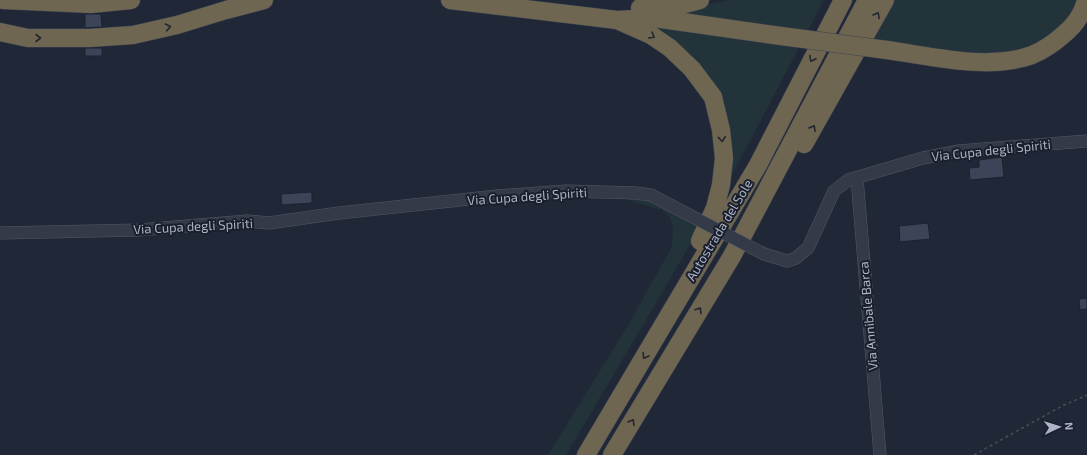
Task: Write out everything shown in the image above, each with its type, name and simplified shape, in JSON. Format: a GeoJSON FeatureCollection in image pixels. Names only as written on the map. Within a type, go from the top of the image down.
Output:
{"type":"FeatureCollection","features":[{"type":"Feature","properties":{"kind":"highway"},"geometry":{"type":"LineString","coordinates":[[3,0],[91,4],[131,0]]}},
{"type":"Feature","properties":{"kind":"highway"},"geometry":{"type":"LineString","coordinates":[[0,32],[28,38],[90,38],[133,35],[177,26],[226,10],[264,0]]}},
{"type":"Feature","properties":{"kind":"highway"},"geometry":{"type":"LineString","coordinates":[[450,0],[617,20],[651,18]]}},
{"type":"Feature","properties":{"kind":"highway"},"geometry":{"type":"LineString","coordinates":[[528,0],[628,9],[674,7],[700,0]]}},
{"type":"Feature","properties":{"kind":"highway","name":"Autostrada del Sole"},"geometry":{"type":"LineString","coordinates":[[586,455],[758,165],[843,0]]}},
{"type":"Feature","properties":{"kind":"highway","name":"Autostrada del Sole"},"geometry":{"type":"LineString","coordinates":[[612,455],[732,256],[867,0]]}},
{"type":"Feature","properties":{"kind":"highway"},"geometry":{"type":"LineString","coordinates":[[732,256],[779,187],[885,0]]}},
{"type":"Feature","properties":{"kind":"highway"},"geometry":{"type":"LineString","coordinates":[[584,6],[651,18],[964,61],[996,62],[1016,60],[1033,54],[1053,44],[1068,31],[1079,18],[1086,0]]}},
{"type":"Feature","properties":{"kind":"highway"},"geometry":{"type":"LineString","coordinates":[[617,20],[651,35],[670,48],[692,69],[713,97],[721,130],[724,158],[721,185],[715,208],[665,322]]}},
{"type":"Feature","properties":{"kind":"street","name":"Via Cupa degli Spiriti"},"geometry":{"type":"LineString","coordinates":[[0,232],[140,230],[247,221],[269,223],[490,197],[566,191],[636,193],[651,195],[764,254],[787,261],[796,258],[808,248],[834,191],[848,180],[923,158],[959,151],[1087,141]]}},
{"type":"Feature","properties":{"kind":"street","name":"Via Annibale Barca"},"geometry":{"type":"LineString","coordinates":[[857,178],[880,455]]}},
{"type":"Feature","properties":{"kind":"path"},"geometry":{"type":"LineString","coordinates":[[974,455],[1062,406],[1087,395]]}},
{"type":"Feature","properties":{"kind":"shaded area"},"geometry":{"type":"Polygon","coordinates":[[[730,0],[824,0],[732,175],[730,175],[732,144],[730,128],[726,113],[713,83],[694,58],[674,42],[651,28],[672,14],[683,9],[730,0]]]}},
{"type":"Feature","properties":{"kind":"shaded area"},"geometry":{"type":"Polygon","coordinates":[[[894,0],[1077,0],[1070,16],[1054,34],[1035,47],[1017,52],[976,54],[872,40],[894,0]]]}},
{"type":"Feature","properties":{"kind":"shaded area"},"geometry":{"type":"Polygon","coordinates":[[[627,198],[647,200],[699,224],[692,241],[566,455],[548,455],[627,327],[672,247],[673,226],[670,217],[662,210],[628,200],[627,198]]]}},
{"type":"Feature","properties":{"kind":"building"},"geometry":{"type":"Polygon","coordinates":[[[85,14],[101,14],[102,27],[85,28],[85,14]]]}},
{"type":"Feature","properties":{"kind":"building"},"geometry":{"type":"Polygon","coordinates":[[[85,48],[102,48],[102,56],[85,56],[85,48]]]}},
{"type":"Feature","properties":{"kind":"building"},"geometry":{"type":"Polygon","coordinates":[[[1002,157],[1004,177],[970,180],[969,168],[979,167],[979,160],[1002,157]]]}},
{"type":"Feature","properties":{"kind":"building"},"geometry":{"type":"Polygon","coordinates":[[[312,192],[312,203],[282,205],[281,194],[312,192]]]}},
{"type":"Feature","properties":{"kind":"building"},"geometry":{"type":"Polygon","coordinates":[[[928,223],[930,239],[900,242],[899,226],[928,223]]]}},
{"type":"Feature","properties":{"kind":"building"},"geometry":{"type":"Polygon","coordinates":[[[1087,298],[1087,309],[1080,310],[1079,299],[1087,298]]]}}]}
